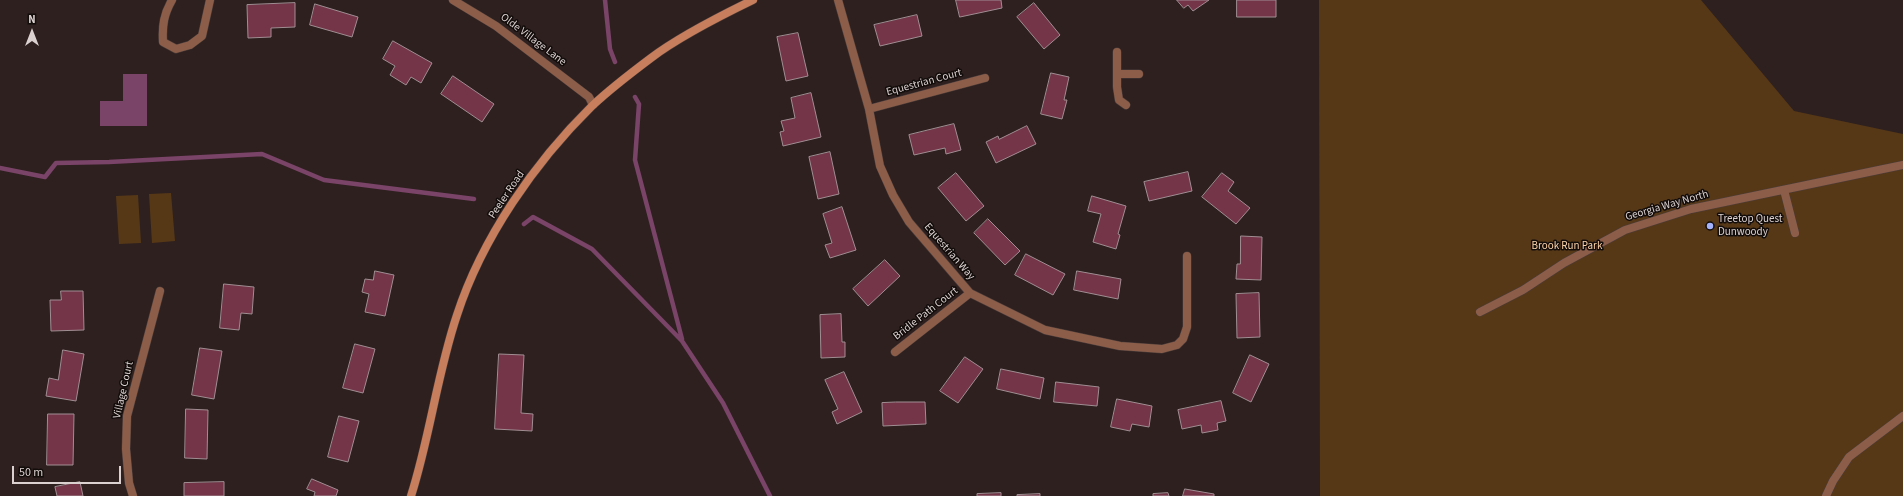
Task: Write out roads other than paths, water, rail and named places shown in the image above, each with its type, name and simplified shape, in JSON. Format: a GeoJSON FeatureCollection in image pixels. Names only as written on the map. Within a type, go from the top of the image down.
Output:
{"type":"FeatureCollection","features":[{"type":"Feature","properties":{"kind":"street"},"geometry":{"type":"LineString","coordinates":[[172,0],[166,11],[162,25],[163,42],[176,49],[190,45],[202,36],[210,0]]}},
{"type":"Feature","properties":{"kind":"street","name":"Olde Village Lane"},"geometry":{"type":"LineString","coordinates":[[453,0],[502,30],[589,97],[592,105]]}},
{"type":"Feature","properties":{"kind":"street","name":"Peeler Road"},"geometry":{"type":"LineString","coordinates":[[411,496],[448,346],[470,279],[487,246],[516,198],[549,153],[592,105],[652,57],[718,17],[753,0]]}},
{"type":"Feature","properties":{"kind":"street","name":"Equestrian Way"},"geometry":{"type":"LineString","coordinates":[[838,0],[869,109],[880,166],[893,195],[909,222],[970,293],[1045,330],[1120,346],[1162,349],[1177,345],[1183,339],[1187,327],[1187,256]]}},
{"type":"Feature","properties":{"kind":"street"},"geometry":{"type":"LineString","coordinates":[[1117,52],[1119,100],[1126,105]]}},
{"type":"Feature","properties":{"kind":"street"},"geometry":{"type":"LineString","coordinates":[[1117,74],[1138,74]]}},
{"type":"Feature","properties":{"kind":"street","name":"Equestrian Court"},"geometry":{"type":"LineString","coordinates":[[869,109],[986,78]]}},
{"type":"Feature","properties":{"kind":"street","name":"Georgia Way North"},"geometry":{"type":"LineString","coordinates":[[1480,312],[1523,290],[1564,263],[1625,230],[1691,209],[1903,166]]}},
{"type":"Feature","properties":{"kind":"street"},"geometry":{"type":"LineString","coordinates":[[1784,190],[1795,233]]}},
{"type":"Feature","properties":{"kind":"street","name":"Village Court"},"geometry":{"type":"LineString","coordinates":[[133,496],[129,483],[126,449],[127,416],[160,291]]}},
{"type":"Feature","properties":{"kind":"street","name":"Bridle Path Court"},"geometry":{"type":"LineString","coordinates":[[895,352],[970,293]]}},
{"type":"Feature","properties":{"kind":"street"},"geometry":{"type":"LineString","coordinates":[[1826,496],[1833,481],[1849,457],[1903,416]]}},
{"type":"Feature","properties":{"kind":"waterway"},"geometry":{"type":"LineString","coordinates":[[605,0],[610,49],[615,62]]}},
{"type":"Feature","properties":{"kind":"waterway"},"geometry":{"type":"LineString","coordinates":[[635,97],[639,104],[635,160],[682,339]]}},
{"type":"Feature","properties":{"kind":"waterway"},"geometry":{"type":"LineString","coordinates":[[0,168],[45,177],[56,163],[109,162],[262,154],[324,180],[474,199]]}},
{"type":"Feature","properties":{"kind":"waterway"},"geometry":{"type":"LineString","coordinates":[[524,224],[533,217],[592,249],[682,341],[723,403],[770,496]]}},
{"type":"Feature","properties":{"kind":"place","name":"Treetop Quest Dunwoody"},"geometry":{"type":"Point","coordinates":[1710,226]}},
{"type":"Feature","properties":{"kind":"park label","name":"Brook Run Park"},"geometry":{"type":"Point","coordinates":[1567,247]}}]}
